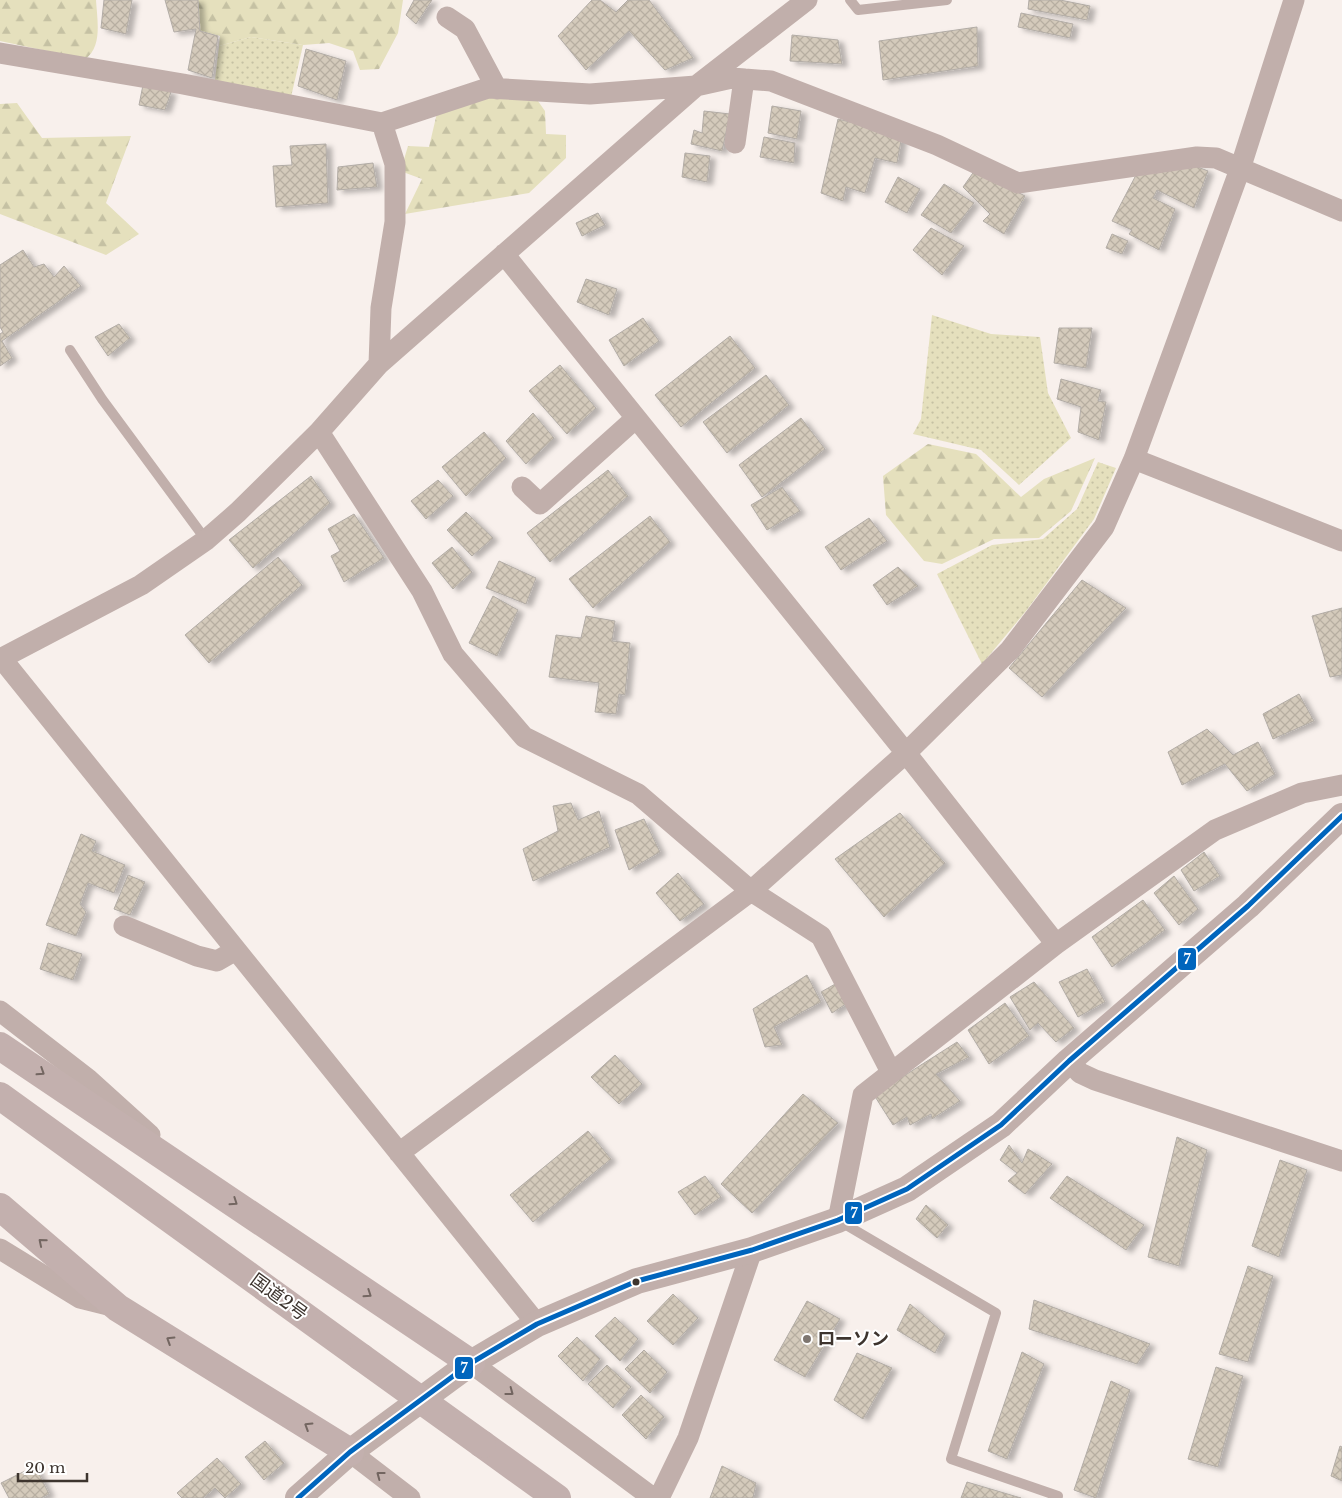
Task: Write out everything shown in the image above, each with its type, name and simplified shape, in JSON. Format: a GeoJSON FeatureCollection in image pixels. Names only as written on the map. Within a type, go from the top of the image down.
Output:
{"type":"FeatureCollection","features":[{"type":"Feature","properties":{"kind":"highway"},"geometry":{"type":"LineString","coordinates":[[0,1046],[471,1363]]}},
{"type":"Feature","properties":{"kind":"highway","name":"国道2号"},"geometry":{"type":"LineString","coordinates":[[0,1096],[557,1498]]}},
{"type":"Feature","properties":{"kind":"highway"},"geometry":{"type":"LineString","coordinates":[[0,1207],[118,1308],[350,1452]]}},
{"type":"Feature","properties":{"kind":"street"},"geometry":{"type":"LineString","coordinates":[[537,1324],[1,659],[141,585],[206,540],[238,512],[319,432],[379,364],[696,86],[807,0]]}},
{"type":"Feature","properties":{"kind":"street"},"geometry":{"type":"LineString","coordinates":[[399,1153],[751,891],[906,753],[1010,650],[1104,526],[1134,459],[1240,170],[1294,0]]}},
{"type":"Feature","properties":{"kind":"street"},"geometry":{"type":"LineString","coordinates":[[447,17],[465,29],[497,89]]}},
{"type":"Feature","properties":{"kind":"street"},"geometry":{"type":"LineString","coordinates":[[0,53],[183,84],[382,123],[488,88],[590,94],[696,86],[732,78],[771,81],[937,145],[1018,183],[1198,157],[1216,158],[1240,170],[1342,211]]}},
{"type":"Feature","properties":{"kind":"street"},"geometry":{"type":"LineString","coordinates":[[735,143],[744,79]]}},
{"type":"Feature","properties":{"kind":"street"},"geometry":{"type":"LineString","coordinates":[[379,364],[381,308],[395,222],[396,164],[382,123]]}},
{"type":"Feature","properties":{"kind":"street"},"geometry":{"type":"LineString","coordinates":[[504,254],[906,753],[1056,944]]}},
{"type":"Feature","properties":{"kind":"street"},"geometry":{"type":"LineString","coordinates":[[522,487],[540,504],[636,418]]}},
{"type":"Feature","properties":{"kind":"street"},"geometry":{"type":"LineString","coordinates":[[319,432],[422,591],[453,654],[524,737],[638,794],[751,891],[821,936],[891,1072]]}},
{"type":"Feature","properties":{"kind":"street"},"geometry":{"type":"LineString","coordinates":[[1134,459],[1342,541]]}},
{"type":"Feature","properties":{"kind":"street"},"geometry":{"type":"LineString","coordinates":[[838,1220],[863,1095],[1056,944],[1215,830],[1302,792],[1342,785]]}},
{"type":"Feature","properties":{"kind":"street"},"geometry":{"type":"LineString","coordinates":[[298,1498],[350,1452],[471,1363],[537,1324],[637,1281],[752,1250],[838,1220],[907,1189],[1001,1125],[1069,1061],[1248,906],[1342,816]]}},
{"type":"Feature","properties":{"kind":"street"},"geometry":{"type":"LineString","coordinates":[[124,926],[197,956],[217,961],[236,950]]}},
{"type":"Feature","properties":{"kind":"street"},"geometry":{"type":"LineString","coordinates":[[0,1011],[88,1079],[199,1179]]}},
{"type":"Feature","properties":{"kind":"street"},"geometry":{"type":"LineString","coordinates":[[1069,1061],[1080,1073],[1095,1080],[1342,1161]]}},
{"type":"Feature","properties":{"kind":"street"},"geometry":{"type":"LineString","coordinates":[[0,1249],[80,1298],[118,1308]]}},
{"type":"Feature","properties":{"kind":"street"},"geometry":{"type":"LineString","coordinates":[[660,1498],[688,1438],[752,1250]]}},
{"type":"Feature","properties":{"kind":"street"},"geometry":{"type":"LineString","coordinates":[[471,1363],[653,1498]]}},
{"type":"Feature","properties":{"kind":"street"},"geometry":{"type":"LineString","coordinates":[[350,1452],[410,1498]]}},
{"type":"Feature","properties":{"kind":"lane"},"geometry":{"type":"LineString","coordinates":[[850,0],[858,10],[947,0]]}},
{"type":"Feature","properties":{"kind":"lane"},"geometry":{"type":"LineString","coordinates":[[70,350],[102,399],[206,540]]}},
{"type":"Feature","properties":{"kind":"lane"},"geometry":{"type":"LineString","coordinates":[[838,1220],[996,1314],[951,1459],[1058,1496]]}},
{"type":"Feature","properties":{"kind":"green space"},"geometry":{"type":"Polygon","coordinates":[[[0,0],[96,0],[98,32],[91,54],[85,59],[0,41],[0,0]]]}},
{"type":"Feature","properties":{"kind":"green space"},"geometry":{"type":"Polygon","coordinates":[[[198,0],[403,0],[398,33],[379,69],[360,70],[353,51],[329,43],[303,45],[251,37],[219,46],[220,36],[200,31],[198,0]]]}},
{"type":"Feature","properties":{"kind":"green space"},"geometry":{"type":"Polygon","coordinates":[[[251,37],[303,45],[291,97],[215,80],[219,46],[251,37]]]}},
{"type":"Feature","properties":{"kind":"green space"},"geometry":{"type":"Polygon","coordinates":[[[487,92],[533,94],[545,111],[546,134],[566,135],[566,158],[529,193],[405,214],[422,179],[403,172],[402,166],[408,146],[429,147],[437,113],[487,92]]]}},
{"type":"Feature","properties":{"kind":"green space"},"geometry":{"type":"Polygon","coordinates":[[[17,103],[42,138],[131,136],[106,203],[139,234],[106,255],[0,214],[0,104],[17,103]]]}},
{"type":"Feature","properties":{"kind":"green space"},"geometry":{"type":"Polygon","coordinates":[[[932,315],[991,334],[1040,337],[1048,393],[1071,438],[1019,485],[981,450],[913,434],[921,419],[932,315]]]}},
{"type":"Feature","properties":{"kind":"green space"},"geometry":{"type":"Polygon","coordinates":[[[928,444],[976,454],[1021,497],[1044,479],[1095,458],[1071,511],[1039,538],[994,539],[942,564],[924,561],[886,515],[883,476],[928,444]]]}},
{"type":"Feature","properties":{"kind":"green space"},"geometry":{"type":"Polygon","coordinates":[[[1098,462],[1116,468],[1094,519],[1026,611],[982,664],[937,574],[992,545],[1043,539],[1077,509],[1098,462]]]}},
{"type":"Feature","properties":{"kind":"building"},"geometry":{"type":"Polygon","coordinates":[[[104,0],[132,0],[126,34],[101,28],[104,0]]]}},
{"type":"Feature","properties":{"kind":"building"},"geometry":{"type":"Polygon","coordinates":[[[165,0],[198,0],[200,31],[218,36],[212,78],[188,70],[196,29],[174,32],[165,0]]]}},
{"type":"Feature","properties":{"kind":"building"},"geometry":{"type":"Polygon","coordinates":[[[414,0],[432,0],[416,24],[406,15],[414,0]]]}},
{"type":"Feature","properties":{"kind":"building"},"geometry":{"type":"Polygon","coordinates":[[[592,0],[600,0],[616,12],[628,0],[649,0],[693,58],[665,70],[629,31],[586,70],[558,36],[592,0]]]}},
{"type":"Feature","properties":{"kind":"building"},"geometry":{"type":"Polygon","coordinates":[[[1029,0],[1060,0],[1090,6],[1087,20],[1028,9],[1029,0]]]}},
{"type":"Feature","properties":{"kind":"building"},"geometry":{"type":"Polygon","coordinates":[[[1021,13],[1073,24],[1070,38],[1018,27],[1021,13]]]}},
{"type":"Feature","properties":{"kind":"building"},"geometry":{"type":"Polygon","coordinates":[[[977,27],[978,66],[883,80],[879,41],[977,27]]]}},
{"type":"Feature","properties":{"kind":"building"},"geometry":{"type":"Polygon","coordinates":[[[792,35],[838,40],[842,64],[790,61],[792,35]]]}},
{"type":"Feature","properties":{"kind":"building"},"geometry":{"type":"Polygon","coordinates":[[[306,49],[346,61],[337,100],[298,86],[306,49]]]}},
{"type":"Feature","properties":{"kind":"building"},"geometry":{"type":"Polygon","coordinates":[[[143,85],[171,92],[165,110],[139,105],[143,85]]]}},
{"type":"Feature","properties":{"kind":"building"},"geometry":{"type":"Polygon","coordinates":[[[772,106],[801,111],[797,139],[768,133],[772,106]]]}},
{"type":"Feature","properties":{"kind":"building"},"geometry":{"type":"Polygon","coordinates":[[[704,111],[730,114],[722,151],[691,144],[694,130],[702,133],[704,111]]]}},
{"type":"Feature","properties":{"kind":"building"},"geometry":{"type":"Polygon","coordinates":[[[838,119],[902,135],[897,163],[875,158],[865,193],[846,187],[843,201],[821,193],[838,119]]]}},
{"type":"Feature","properties":{"kind":"building"},"geometry":{"type":"Polygon","coordinates":[[[764,137],[795,143],[794,163],[760,157],[764,137]]]}},
{"type":"Feature","properties":{"kind":"building"},"geometry":{"type":"Polygon","coordinates":[[[326,144],[328,203],[276,207],[273,166],[292,165],[290,146],[326,144]]]}},
{"type":"Feature","properties":{"kind":"building"},"geometry":{"type":"Polygon","coordinates":[[[685,153],[710,156],[707,182],[682,177],[685,153]]]}},
{"type":"Feature","properties":{"kind":"building"},"geometry":{"type":"Polygon","coordinates":[[[373,163],[377,187],[337,190],[338,167],[373,163]]]}},
{"type":"Feature","properties":{"kind":"building"},"geometry":{"type":"Polygon","coordinates":[[[1190,164],[1208,171],[1194,208],[1157,190],[1153,198],[1175,209],[1159,250],[1129,234],[1132,230],[1112,221],[1136,175],[1190,164]]]}},
{"type":"Feature","properties":{"kind":"building"},"geometry":{"type":"Polygon","coordinates":[[[975,170],[1025,196],[1004,234],[983,221],[990,214],[963,187],[975,170]]]}},
{"type":"Feature","properties":{"kind":"building"},"geometry":{"type":"Polygon","coordinates":[[[898,177],[920,189],[907,213],[885,202],[898,177]]]}},
{"type":"Feature","properties":{"kind":"building"},"geometry":{"type":"Polygon","coordinates":[[[944,184],[974,203],[951,233],[921,215],[944,184]]]}},
{"type":"Feature","properties":{"kind":"building"},"geometry":{"type":"Polygon","coordinates":[[[598,213],[605,225],[582,236],[576,223],[598,213]]]}},
{"type":"Feature","properties":{"kind":"building"},"geometry":{"type":"Polygon","coordinates":[[[931,228],[964,246],[942,275],[913,250],[931,228]]]}},
{"type":"Feature","properties":{"kind":"building"},"geometry":{"type":"Polygon","coordinates":[[[1112,234],[1128,241],[1122,254],[1106,248],[1112,234]]]}},
{"type":"Feature","properties":{"kind":"building"},"geometry":{"type":"Polygon","coordinates":[[[23,250],[34,267],[44,264],[54,277],[64,266],[81,286],[2,341],[12,358],[0,366],[0,334],[3,332],[0,327],[0,265],[23,250]]]}},
{"type":"Feature","properties":{"kind":"building"},"geometry":{"type":"Polygon","coordinates":[[[586,279],[617,289],[609,315],[577,302],[586,279]]]}},
{"type":"Feature","properties":{"kind":"building"},"geometry":{"type":"Polygon","coordinates":[[[643,318],[659,341],[624,366],[609,340],[643,318]]]}},
{"type":"Feature","properties":{"kind":"building"},"geometry":{"type":"Polygon","coordinates":[[[119,324],[130,338],[108,356],[95,337],[119,324]]]}},
{"type":"Feature","properties":{"kind":"building"},"geometry":{"type":"Polygon","coordinates":[[[1059,328],[1092,328],[1086,368],[1054,363],[1059,328]]]}},
{"type":"Feature","properties":{"kind":"building"},"geometry":{"type":"Polygon","coordinates":[[[730,336],[755,368],[681,427],[655,395],[730,336]]]}},
{"type":"Feature","properties":{"kind":"building"},"geometry":{"type":"Polygon","coordinates":[[[560,365],[596,408],[567,434],[529,391],[560,365]]]}},
{"type":"Feature","properties":{"kind":"building"},"geometry":{"type":"Polygon","coordinates":[[[766,375],[789,405],[727,453],[703,422],[766,375]]]}},
{"type":"Feature","properties":{"kind":"building"},"geometry":{"type":"Polygon","coordinates":[[[1061,379],[1101,390],[1098,401],[1106,402],[1099,440],[1078,432],[1081,407],[1057,399],[1061,379]]]}},
{"type":"Feature","properties":{"kind":"building"},"geometry":{"type":"Polygon","coordinates":[[[533,413],[554,438],[526,464],[506,441],[533,413]]]}},
{"type":"Feature","properties":{"kind":"building"},"geometry":{"type":"Polygon","coordinates":[[[801,418],[825,449],[762,497],[739,465],[801,418]]]}},
{"type":"Feature","properties":{"kind":"building"},"geometry":{"type":"Polygon","coordinates":[[[484,432],[506,458],[466,496],[442,467],[484,432]]]}},
{"type":"Feature","properties":{"kind":"building"},"geometry":{"type":"Polygon","coordinates":[[[608,470],[628,496],[550,562],[527,533],[608,470]]]}},
{"type":"Feature","properties":{"kind":"building"},"geometry":{"type":"Polygon","coordinates":[[[311,476],[330,503],[253,568],[229,540],[311,476]]]}},
{"type":"Feature","properties":{"kind":"building"},"geometry":{"type":"Polygon","coordinates":[[[438,480],[453,496],[426,519],[411,501],[438,480]]]}},
{"type":"Feature","properties":{"kind":"building"},"geometry":{"type":"Polygon","coordinates":[[[782,487],[800,511],[767,530],[751,505],[782,487]]]}},
{"type":"Feature","properties":{"kind":"building"},"geometry":{"type":"Polygon","coordinates":[[[466,512],[493,538],[472,556],[447,530],[466,512]]]}},
{"type":"Feature","properties":{"kind":"building"},"geometry":{"type":"Polygon","coordinates":[[[354,514],[384,558],[344,582],[331,556],[340,551],[328,529],[354,514]]]}},
{"type":"Feature","properties":{"kind":"building"},"geometry":{"type":"Polygon","coordinates":[[[650,516],[670,542],[593,608],[569,579],[650,516]]]}},
{"type":"Feature","properties":{"kind":"building"},"geometry":{"type":"Polygon","coordinates":[[[869,518],[887,541],[841,570],[825,547],[869,518]]]}},
{"type":"Feature","properties":{"kind":"building"},"geometry":{"type":"Polygon","coordinates":[[[452,547],[472,572],[453,589],[432,563],[452,547]]]}},
{"type":"Feature","properties":{"kind":"building"},"geometry":{"type":"Polygon","coordinates":[[[278,557],[302,585],[209,663],[185,635],[278,557]]]}},
{"type":"Feature","properties":{"kind":"building"},"geometry":{"type":"Polygon","coordinates":[[[499,561],[536,578],[526,604],[486,588],[499,561]]]}},
{"type":"Feature","properties":{"kind":"building"},"geometry":{"type":"Polygon","coordinates":[[[898,567],[918,586],[887,605],[873,585],[898,567]]]}},
{"type":"Feature","properties":{"kind":"building"},"geometry":{"type":"Polygon","coordinates":[[[1082,580],[1126,608],[1042,697],[1009,668],[1082,580]]]}},
{"type":"Feature","properties":{"kind":"building"},"geometry":{"type":"Polygon","coordinates":[[[493,596],[518,610],[497,656],[469,643],[493,596]]]}},
{"type":"Feature","properties":{"kind":"building"},"geometry":{"type":"Polygon","coordinates":[[[1342,608],[1342,675],[1330,677],[1312,616],[1342,608]]]}},
{"type":"Feature","properties":{"kind":"building"},"geometry":{"type":"Polygon","coordinates":[[[586,616],[615,621],[612,641],[630,643],[625,695],[619,694],[616,714],[595,712],[599,683],[549,677],[556,635],[581,638],[586,616]]]}},
{"type":"Feature","properties":{"kind":"building"},"geometry":{"type":"Polygon","coordinates":[[[1299,694],[1314,721],[1273,739],[1263,714],[1299,694]]]}},
{"type":"Feature","properties":{"kind":"building"},"geometry":{"type":"Polygon","coordinates":[[[1207,729],[1233,755],[1258,742],[1275,774],[1247,791],[1225,764],[1182,785],[1168,752],[1207,729]]]}},
{"type":"Feature","properties":{"kind":"building"},"geometry":{"type":"Polygon","coordinates":[[[571,803],[578,820],[599,811],[610,847],[533,881],[523,849],[558,831],[553,806],[571,803]]]}},
{"type":"Feature","properties":{"kind":"building"},"geometry":{"type":"Polygon","coordinates":[[[900,813],[945,863],[884,917],[835,859],[900,813]]]}},
{"type":"Feature","properties":{"kind":"building"},"geometry":{"type":"Polygon","coordinates":[[[644,819],[660,852],[629,870],[615,830],[644,819]]]}},
{"type":"Feature","properties":{"kind":"building"},"geometry":{"type":"Polygon","coordinates":[[[81,834],[96,841],[92,851],[125,865],[114,893],[88,883],[80,904],[86,912],[76,936],[46,925],[81,834]]]}},
{"type":"Feature","properties":{"kind":"building"},"geometry":{"type":"Polygon","coordinates":[[[1204,852],[1220,876],[1194,891],[1181,870],[1204,852]]]}},
{"type":"Feature","properties":{"kind":"building"},"geometry":{"type":"Polygon","coordinates":[[[678,873],[704,904],[680,921],[656,893],[678,873]]]}},
{"type":"Feature","properties":{"kind":"building"},"geometry":{"type":"Polygon","coordinates":[[[128,875],[145,882],[130,915],[114,909],[128,875]]]}},
{"type":"Feature","properties":{"kind":"building"},"geometry":{"type":"Polygon","coordinates":[[[1174,876],[1198,909],[1179,925],[1154,893],[1174,876]]]}},
{"type":"Feature","properties":{"kind":"building"},"geometry":{"type":"Polygon","coordinates":[[[1143,900],[1165,930],[1112,967],[1092,937],[1143,900]]]}},
{"type":"Feature","properties":{"kind":"building"},"geometry":{"type":"Polygon","coordinates":[[[48,943],[82,954],[73,980],[40,969],[48,943]]]}},
{"type":"Feature","properties":{"kind":"building"},"geometry":{"type":"Polygon","coordinates":[[[1087,969],[1105,1002],[1078,1017],[1059,982],[1087,969]]]}},
{"type":"Feature","properties":{"kind":"building"},"geometry":{"type":"Polygon","coordinates":[[[807,975],[821,1002],[774,1027],[782,1045],[765,1047],[753,1009],[807,975]]]}},
{"type":"Feature","properties":{"kind":"building"},"geometry":{"type":"Polygon","coordinates":[[[1034,982],[1074,1028],[1056,1042],[1038,1023],[1030,1030],[1010,997],[1034,982]]]}},
{"type":"Feature","properties":{"kind":"building"},"geometry":{"type":"Polygon","coordinates":[[[837,983],[849,1002],[832,1013],[821,992],[837,983]]]}},
{"type":"Feature","properties":{"kind":"building"},"geometry":{"type":"Polygon","coordinates":[[[1005,1003],[1029,1036],[989,1064],[968,1030],[1005,1003]]]}},
{"type":"Feature","properties":{"kind":"building"},"geometry":{"type":"Polygon","coordinates":[[[957,1042],[969,1057],[936,1074],[960,1101],[932,1119],[931,1114],[910,1125],[907,1117],[893,1125],[874,1095],[957,1042]]]}},
{"type":"Feature","properties":{"kind":"building"},"geometry":{"type":"Polygon","coordinates":[[[615,1055],[642,1084],[619,1104],[591,1077],[615,1055]]]}},
{"type":"Feature","properties":{"kind":"building"},"geometry":{"type":"Polygon","coordinates":[[[803,1094],[838,1123],[752,1213],[721,1184],[803,1094]]]}},
{"type":"Feature","properties":{"kind":"building"},"geometry":{"type":"Polygon","coordinates":[[[588,1131],[611,1159],[533,1222],[510,1195],[588,1131]]]}},
{"type":"Feature","properties":{"kind":"building"},"geometry":{"type":"Polygon","coordinates":[[[1177,1137],[1207,1150],[1179,1266],[1148,1257],[1177,1137]]]}},
{"type":"Feature","properties":{"kind":"building"},"geometry":{"type":"Polygon","coordinates":[[[1009,1145],[1022,1163],[1028,1149],[1052,1164],[1025,1194],[1008,1181],[1017,1173],[1000,1160],[1009,1145]]]}},
{"type":"Feature","properties":{"kind":"building"},"geometry":{"type":"Polygon","coordinates":[[[1280,1160],[1307,1170],[1279,1257],[1252,1246],[1280,1160]]]}},
{"type":"Feature","properties":{"kind":"building"},"geometry":{"type":"Polygon","coordinates":[[[705,1176],[721,1197],[695,1215],[678,1192],[705,1176]]]}},
{"type":"Feature","properties":{"kind":"building"},"geometry":{"type":"Polygon","coordinates":[[[1067,1176],[1144,1225],[1126,1250],[1050,1198],[1067,1176]]]}},
{"type":"Feature","properties":{"kind":"building"},"geometry":{"type":"Polygon","coordinates":[[[926,1205],[948,1225],[937,1238],[916,1219],[926,1205]]]}},
{"type":"Feature","properties":{"kind":"building"},"geometry":{"type":"Polygon","coordinates":[[[1248,1266],[1273,1276],[1248,1362],[1219,1354],[1248,1266]]]}},
{"type":"Feature","properties":{"kind":"building"},"geometry":{"type":"Polygon","coordinates":[[[673,1294],[698,1318],[673,1345],[647,1321],[673,1294]]]}},
{"type":"Feature","properties":{"kind":"building"},"geometry":{"type":"Polygon","coordinates":[[[1034,1300],[1150,1344],[1137,1364],[1029,1329],[1034,1300]]]}},
{"type":"Feature","properties":{"kind":"building","name":"ローソン"},"geometry":{"type":"Polygon","coordinates":[[[807,1301],[840,1319],[805,1377],[774,1360],[807,1301]]]}},
{"type":"Feature","properties":{"kind":"building"},"geometry":{"type":"Polygon","coordinates":[[[910,1304],[945,1334],[935,1353],[897,1330],[910,1304]]]}},
{"type":"Feature","properties":{"kind":"building"},"geometry":{"type":"Polygon","coordinates":[[[615,1317],[638,1339],[620,1361],[595,1336],[615,1317]]]}},
{"type":"Feature","properties":{"kind":"building"},"geometry":{"type":"Polygon","coordinates":[[[577,1337],[600,1359],[583,1381],[558,1356],[577,1337]]]}},
{"type":"Feature","properties":{"kind":"building"},"geometry":{"type":"Polygon","coordinates":[[[644,1350],[667,1372],[650,1393],[625,1369],[644,1350]]]}},
{"type":"Feature","properties":{"kind":"building"},"geometry":{"type":"Polygon","coordinates":[[[1022,1352],[1044,1364],[1007,1459],[988,1451],[1022,1352]]]}},
{"type":"Feature","properties":{"kind":"building"},"geometry":{"type":"Polygon","coordinates":[[[857,1353],[892,1368],[863,1419],[834,1400],[857,1353]]]}},
{"type":"Feature","properties":{"kind":"building"},"geometry":{"type":"Polygon","coordinates":[[[607,1365],[631,1387],[613,1408],[588,1384],[607,1365]]]}},
{"type":"Feature","properties":{"kind":"building"},"geometry":{"type":"Polygon","coordinates":[[[1216,1367],[1243,1376],[1218,1467],[1188,1459],[1216,1367]]]}},
{"type":"Feature","properties":{"kind":"building"},"geometry":{"type":"Polygon","coordinates":[[[1111,1381],[1130,1390],[1096,1498],[1074,1490],[1111,1381]]]}},
{"type":"Feature","properties":{"kind":"building"},"geometry":{"type":"Polygon","coordinates":[[[641,1395],[664,1417],[646,1439],[622,1415],[641,1395]]]}},
{"type":"Feature","properties":{"kind":"building"},"geometry":{"type":"Polygon","coordinates":[[[265,1441],[284,1463],[264,1480],[245,1457],[265,1441]]]}},
{"type":"Feature","properties":{"kind":"building"},"geometry":{"type":"Polygon","coordinates":[[[1340,1446],[1342,1447],[1342,1481],[1331,1476],[1340,1446]]]}},
{"type":"Feature","properties":{"kind":"building"},"geometry":{"type":"Polygon","coordinates":[[[217,1458],[241,1484],[225,1498],[215,1488],[203,1498],[182,1498],[177,1493],[217,1458]]]}},
{"type":"Feature","properties":{"kind":"building"},"geometry":{"type":"Polygon","coordinates":[[[35,1466],[49,1494],[41,1498],[9,1498],[1,1483],[35,1466]]]}},
{"type":"Feature","properties":{"kind":"building"},"geometry":{"type":"Polygon","coordinates":[[[722,1466],[756,1483],[753,1498],[710,1498],[722,1466]]]}},
{"type":"Feature","properties":{"kind":"building"},"geometry":{"type":"Polygon","coordinates":[[[967,1482],[1021,1498],[961,1498],[967,1482]]]}},
{"type":"Feature","properties":{"kind":"transit line","name":"7"},"geometry":{"type":"LineString","coordinates":[[298,1498],[350,1452],[471,1363],[537,1324],[637,1281],[752,1250],[838,1220],[907,1189],[1001,1125],[1069,1061],[1248,906],[1342,816]]}},
{"type":"Feature","properties":{"kind":"place","name":"ローソン"},"geometry":{"type":"Point","coordinates":[807,1339]}}]}
